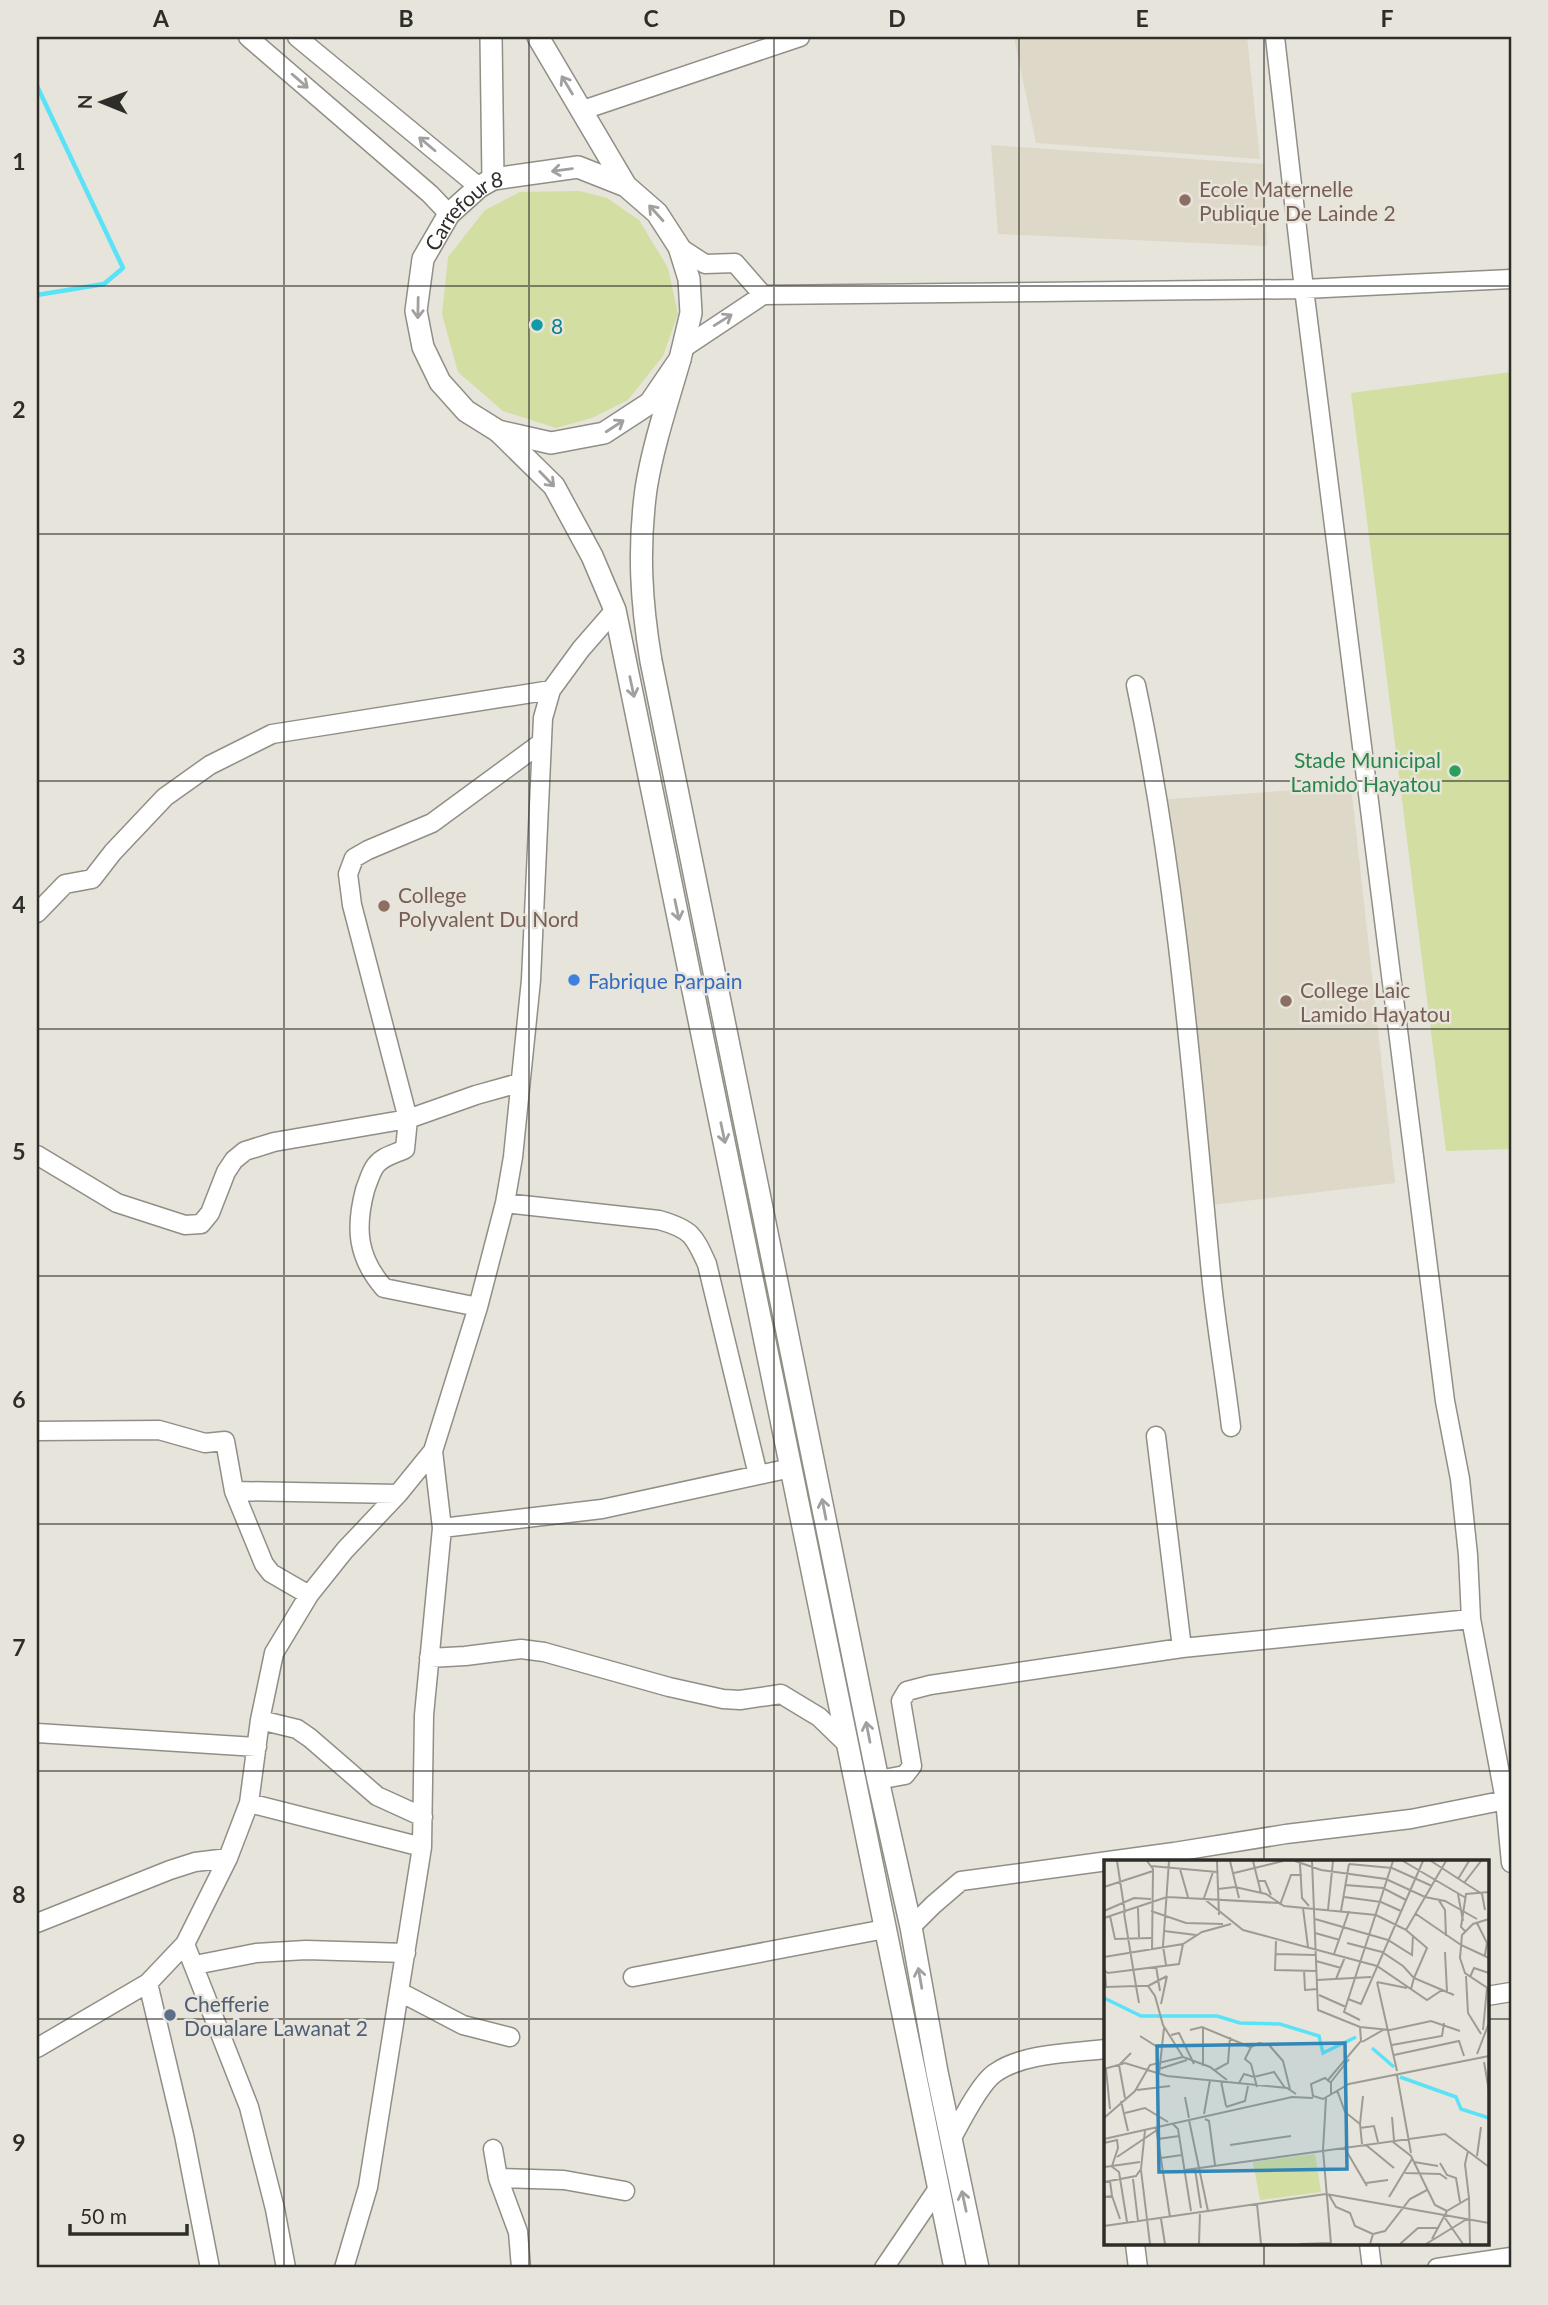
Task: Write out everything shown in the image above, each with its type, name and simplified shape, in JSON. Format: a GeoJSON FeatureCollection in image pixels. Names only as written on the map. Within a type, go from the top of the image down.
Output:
{"type":"FeatureCollection","features":[{"type":"Feature","properties":{"kind":"main road"},"geometry":{"type":"LineString","coordinates":[[486,183],[491,37]]}},
{"type":"Feature","properties":{"kind":"main road"},"geometry":{"type":"LineString","coordinates":[[538,37],[626,186]]}},
{"type":"Feature","properties":{"kind":"main road","name":"Carrefour 8"},"geometry":{"type":"LineString","coordinates":[[578,167],[626,186],[657,213],[679,247],[690,279],[691,313],[683,353],[650,403],[604,433],[551,443],[498,431],[466,411],[440,382],[423,348],[416,311],[423,259],[449,214],[486,183],[578,167]]}},
{"type":"Feature","properties":{"kind":"main road"},"geometry":{"type":"LineString","coordinates":[[683,353],[647,487],[641,547],[642,603],[650,661],[878,1780],[911,1927],[978,2268]]}},
{"type":"Feature","properties":{"kind":"main road"},"geometry":{"type":"LineString","coordinates":[[498,431],[554,486],[592,556],[615,610],[955,2268]]}},
{"type":"Feature","properties":{"kind":"street"},"geometry":{"type":"LineString","coordinates":[[248,37],[430,194],[449,214]]}},
{"type":"Feature","properties":{"kind":"street"},"geometry":{"type":"LineString","coordinates":[[297,37],[486,183]]}},
{"type":"Feature","properties":{"kind":"street"},"geometry":{"type":"LineString","coordinates":[[583,110],[800,37]]}},
{"type":"Feature","properties":{"kind":"street"},"geometry":{"type":"LineString","coordinates":[[1275,37],[1304,289],[1445,1401],[1460,1479],[1471,1619],[1508,1800],[1511,1862]]}},
{"type":"Feature","properties":{"kind":"street"},"geometry":{"type":"LineString","coordinates":[[679,247],[705,264],[735,263],[763,295]]}},
{"type":"Feature","properties":{"kind":"street"},"geometry":{"type":"LineString","coordinates":[[683,353],[763,295],[1304,289],[1511,279]]}},
{"type":"Feature","properties":{"kind":"street"},"geometry":{"type":"LineString","coordinates":[[37,2048],[148,1983],[185,1944],[228,1858],[249,1803],[260,1720],[274,1653],[310,1595],[345,1550],[398,1494],[433,1451],[478,1307],[505,1203],[513,1157],[531,980],[543,718],[551,690],[581,649],[615,610]]}},
{"type":"Feature","properties":{"kind":"street"},"geometry":{"type":"LineString","coordinates":[[1136,685],[1162,817],[1177,930],[1212,1276],[1231,1427]]}},
{"type":"Feature","properties":{"kind":"street"},"geometry":{"type":"LineString","coordinates":[[37,913],[65,884],[92,879],[113,852],[165,797],[210,765],[272,734],[551,690]]}},
{"type":"Feature","properties":{"kind":"street"},"geometry":{"type":"LineString","coordinates":[[478,1307],[384,1288],[369,1268],[358,1229],[359,1213],[374,1166],[384,1158],[405,1149],[408,1119],[348,882],[354,858],[432,823],[541,743]]}},
{"type":"Feature","properties":{"kind":"street"},"geometry":{"type":"LineString","coordinates":[[38,1158],[117,1203],[186,1225],[201,1224],[210,1213],[226,1172],[234,1160],[245,1151],[274,1142],[408,1119],[519,1083]]}},
{"type":"Feature","properties":{"kind":"street"},"geometry":{"type":"LineString","coordinates":[[505,1203],[659,1220],[675,1225],[694,1236],[707,1264],[758,1475]]}},
{"type":"Feature","properties":{"kind":"street"},"geometry":{"type":"LineString","coordinates":[[37,1431],[159,1430],[205,1443],[225,1441],[234,1491],[264,1564],[271,1573],[310,1595]]}},
{"type":"Feature","properties":{"kind":"street"},"geometry":{"type":"LineString","coordinates":[[1156,1436],[1182,1648]]}},
{"type":"Feature","properties":{"kind":"street"},"geometry":{"type":"LineString","coordinates":[[344,2268],[368,2187],[422,1847],[424,1715],[442,1528],[433,1451]]}},
{"type":"Feature","properties":{"kind":"street"},"geometry":{"type":"LineString","coordinates":[[442,1528],[602,1509],[791,1468]]}},
{"type":"Feature","properties":{"kind":"street"},"geometry":{"type":"LineString","coordinates":[[234,1491],[398,1494]]}},
{"type":"Feature","properties":{"kind":"street"},"geometry":{"type":"LineString","coordinates":[[878,1780],[905,1775],[912,1766],[901,1701],[907,1691],[930,1685],[1182,1648],[1471,1619]]}},
{"type":"Feature","properties":{"kind":"street"},"geometry":{"type":"LineString","coordinates":[[429,1658],[521,1649],[723,1699],[740,1700],[782,1694],[819,1717],[848,1745]]}},
{"type":"Feature","properties":{"kind":"street"},"geometry":{"type":"LineString","coordinates":[[260,1720],[297,1729],[377,1796],[423,1817]]}},
{"type":"Feature","properties":{"kind":"street"},"geometry":{"type":"LineString","coordinates":[[37,1733],[257,1746]]}},
{"type":"Feature","properties":{"kind":"street"},"geometry":{"type":"LineString","coordinates":[[1115,1860],[1286,1833],[1411,1819],[1508,1800]]}},
{"type":"Feature","properties":{"kind":"street"},"geometry":{"type":"LineString","coordinates":[[249,1803],[422,1847]]}},
{"type":"Feature","properties":{"kind":"street"},"geometry":{"type":"LineString","coordinates":[[37,1922],[170,1870],[195,1862],[228,1858]]}},
{"type":"Feature","properties":{"kind":"street"},"geometry":{"type":"LineString","coordinates":[[911,1927],[961,1881],[1104,1862]]}},
{"type":"Feature","properties":{"kind":"street"},"geometry":{"type":"LineString","coordinates":[[633,1977],[885,1929]]}},
{"type":"Feature","properties":{"kind":"street"},"geometry":{"type":"LineString","coordinates":[[185,1944],[249,2107],[275,2208],[286,2268]]}},
{"type":"Feature","properties":{"kind":"street"},"geometry":{"type":"LineString","coordinates":[[195,1965],[256,1953],[306,1950],[406,1954]]}},
{"type":"Feature","properties":{"kind":"street"},"geometry":{"type":"LineString","coordinates":[[148,1983],[184,2135],[210,2268]]}},
{"type":"Feature","properties":{"kind":"street"},"geometry":{"type":"LineString","coordinates":[[400,1992],[463,2025],[510,2037]]}},
{"type":"Feature","properties":{"kind":"street"},"geometry":{"type":"LineString","coordinates":[[1488,1996],[1511,1992]]}},
{"type":"Feature","properties":{"kind":"street"},"geometry":{"type":"LineString","coordinates":[[951,2140],[968,2109],[994,2073],[1021,2060],[1104,2049]]}},
{"type":"Feature","properties":{"kind":"street"},"geometry":{"type":"LineString","coordinates":[[493,2149],[498,2178],[518,2232],[521,2268]]}},
{"type":"Feature","properties":{"kind":"street"},"geometry":{"type":"LineString","coordinates":[[498,2178],[564,2180],[625,2191]]}},
{"type":"Feature","properties":{"kind":"street"},"geometry":{"type":"LineString","coordinates":[[884,2268],[937,2190]]}},
{"type":"Feature","properties":{"kind":"street"},"geometry":{"type":"LineString","coordinates":[[1135,2246],[1138,2268]]}},
{"type":"Feature","properties":{"kind":"street"},"geometry":{"type":"LineString","coordinates":[[1369,2246],[1372,2268]]}},
{"type":"Feature","properties":{"kind":"street"},"geometry":{"type":"LineString","coordinates":[[1437,2268],[1511,2257]]}},
{"type":"Feature","properties":{"kind":"shaded area"},"geometry":{"type":"Polygon","coordinates":[[[1014,37],[1247,37],[1260,159],[1036,143],[1014,37]]]}},
{"type":"Feature","properties":{"kind":"shaded area"},"geometry":{"type":"Polygon","coordinates":[[[991,145],[1264,164],[1267,246],[998,234],[991,145]]]}},
{"type":"Feature","properties":{"kind":"shaded area"},"geometry":{"type":"Polygon","coordinates":[[[1351,786],[1395,1183],[1203,1206],[1156,800],[1351,786]]]}},
{"type":"Feature","properties":{"kind":"green space"},"geometry":{"type":"Polygon","coordinates":[[[580,191],[607,198],[639,220],[668,268],[678,314],[663,356],[628,400],[592,418],[556,428],[503,411],[458,372],[442,314],[448,257],[485,210],[520,192],[580,191]]]}},
{"type":"Feature","properties":{"kind":"green space","name":"Stade Municipal Lamido Hayatou"},"geometry":{"type":"Polygon","coordinates":[[[1511,372],[1511,1149],[1446,1151],[1351,393],[1511,372]]]}},
{"type":"Feature","properties":{"kind":"waterway"},"geometry":{"type":"LineString","coordinates":[[37,86],[123,268],[104,284],[37,295]]}},
{"type":"Feature","properties":{"kind":"place","name":"Ecole Maternelle Publique De Lainde 2"},"geometry":{"type":"Point","coordinates":[1185,200]}},
{"type":"Feature","properties":{"kind":"place","name":"8"},"geometry":{"type":"Point","coordinates":[537,325]}},
{"type":"Feature","properties":{"kind":"place","name":"Stade Municipal Lamido Hayatou"},"geometry":{"type":"Point","coordinates":[1455,771]}},
{"type":"Feature","properties":{"kind":"place","name":"College Polyvalent Du Nord"},"geometry":{"type":"Point","coordinates":[384,906]}},
{"type":"Feature","properties":{"kind":"place","name":"Fabrique Parpain"},"geometry":{"type":"Point","coordinates":[574,980]}},
{"type":"Feature","properties":{"kind":"place","name":"College Laic Lamido Hayatou"},"geometry":{"type":"Point","coordinates":[1286,1001]}},
{"type":"Feature","properties":{"kind":"place","name":"Chefferie Doualare Lawanat 2"},"geometry":{"type":"Point","coordinates":[170,2015]}}]}
